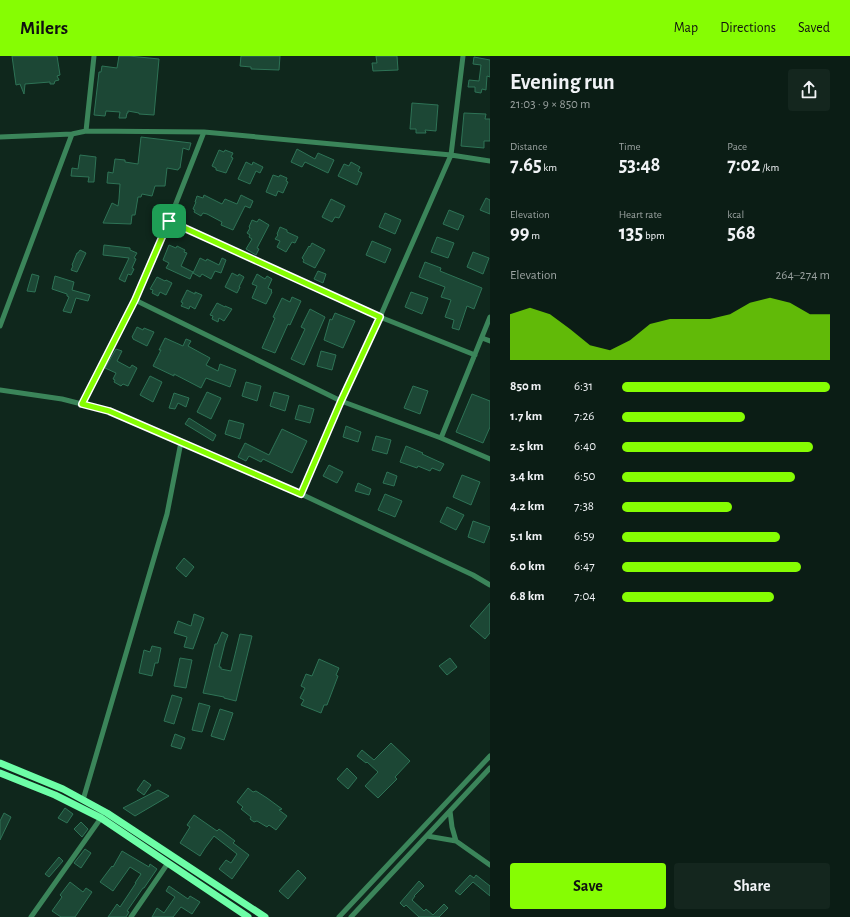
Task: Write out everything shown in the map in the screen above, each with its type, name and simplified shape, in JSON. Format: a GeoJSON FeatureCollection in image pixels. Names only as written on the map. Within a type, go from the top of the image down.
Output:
{"type":"FeatureCollection","features":[{"type":"Feature","properties":{"kind":"street"},"geometry":{"type":"LineString","coordinates":[[86,131],[94,56]]}},
{"type":"Feature","properties":{"kind":"street"},"geometry":{"type":"LineString","coordinates":[[301,494],[451,155],[463,56]]}},
{"type":"Feature","properties":{"kind":"street"},"geometry":{"type":"LineString","coordinates":[[0,137],[72,134],[86,131],[204,132],[451,155],[490,162]]}},
{"type":"Feature","properties":{"kind":"street"},"geometry":{"type":"LineString","coordinates":[[82,404],[135,300],[169,221],[204,132]]}},
{"type":"Feature","properties":{"kind":"street"},"geometry":{"type":"LineString","coordinates":[[0,326],[72,134]]}},
{"type":"Feature","properties":{"kind":"street"},"geometry":{"type":"LineString","coordinates":[[169,221],[380,317],[475,355]]}},
{"type":"Feature","properties":{"kind":"street"},"geometry":{"type":"LineString","coordinates":[[135,300],[341,401],[441,438],[490,459]]}},
{"type":"Feature","properties":{"kind":"street"},"geometry":{"type":"LineString","coordinates":[[441,438],[490,317]]}},
{"type":"Feature","properties":{"kind":"street"},"geometry":{"type":"LineString","coordinates":[[482,338],[490,341]]}},
{"type":"Feature","properties":{"kind":"street"},"geometry":{"type":"LineString","coordinates":[[0,390],[62,398],[109,411],[301,494],[473,575],[490,585]]}},
{"type":"Feature","properties":{"kind":"street"},"geometry":{"type":"LineString","coordinates":[[83,800],[167,514],[181,442]]}},
{"type":"Feature","properties":{"kind":"street"},"geometry":{"type":"LineString","coordinates":[[339,917],[490,756]]}},
{"type":"Feature","properties":{"kind":"street"},"geometry":{"type":"LineString","coordinates":[[0,763],[63,789],[107,813],[265,917]]}},
{"type":"Feature","properties":{"kind":"street"},"geometry":{"type":"LineString","coordinates":[[351,917],[490,768]]}},
{"type":"Feature","properties":{"kind":"street"},"geometry":{"type":"LineString","coordinates":[[0,773],[55,795],[101,818],[248,917]]}},
{"type":"Feature","properties":{"kind":"street"},"geometry":{"type":"LineString","coordinates":[[450,810],[452,827],[456,841]]}},
{"type":"Feature","properties":{"kind":"street"},"geometry":{"type":"LineString","coordinates":[[31,917],[101,818]]}},
{"type":"Feature","properties":{"kind":"street"},"geometry":{"type":"LineString","coordinates":[[427,836],[456,841],[490,865]]}},
{"type":"Feature","properties":{"kind":"street"},"geometry":{"type":"LineString","coordinates":[[131,917],[168,863]]}},
{"type":"Feature","properties":{"kind":"building"},"geometry":{"type":"Polygon","coordinates":[[[12,56],[57,56],[60,75],[57,76],[59,80],[55,81],[54,84],[50,84],[50,82],[25,84],[24,94],[20,84],[16,85],[12,56]]]}},
{"type":"Feature","properties":{"kind":"building"},"geometry":{"type":"Polygon","coordinates":[[[119,56],[159,59],[154,115],[139,114],[128,111],[126,118],[119,118],[120,112],[106,111],[105,116],[94,115],[99,72],[101,72],[102,66],[117,68],[119,56]]]}},
{"type":"Feature","properties":{"kind":"building"},"geometry":{"type":"Polygon","coordinates":[[[241,56],[280,56],[279,70],[251,69],[251,67],[240,66],[241,56]]]}},
{"type":"Feature","properties":{"kind":"building"},"geometry":{"type":"Polygon","coordinates":[[[376,56],[397,56],[398,70],[373,71],[372,63],[377,63],[376,56]]]}},
{"type":"Feature","properties":{"kind":"building"},"geometry":{"type":"Polygon","coordinates":[[[474,57],[490,60],[490,77],[487,76],[486,90],[482,89],[481,93],[475,92],[475,87],[468,87],[469,80],[479,81],[481,65],[473,64],[474,57]]]}},
{"type":"Feature","properties":{"kind":"building"},"geometry":{"type":"Polygon","coordinates":[[[412,103],[438,105],[436,131],[425,130],[426,133],[416,133],[416,129],[410,129],[412,103]]]}},
{"type":"Feature","properties":{"kind":"building"},"geometry":{"type":"Polygon","coordinates":[[[464,113],[486,114],[485,119],[490,119],[490,141],[484,141],[484,148],[461,146],[464,113]]]}},
{"type":"Feature","properties":{"kind":"building"},"geometry":{"type":"Polygon","coordinates":[[[141,137],[191,143],[189,150],[183,148],[180,168],[178,170],[167,168],[165,186],[155,186],[152,196],[142,194],[141,197],[138,197],[135,215],[132,215],[131,224],[103,223],[112,203],[118,206],[119,199],[120,184],[107,183],[108,172],[113,173],[115,159],[138,164],[141,137]]]}},
{"type":"Feature","properties":{"kind":"building"},"geometry":{"type":"Polygon","coordinates":[[[297,149],[315,159],[318,153],[334,160],[328,173],[305,162],[302,167],[291,162],[297,149]]]}},
{"type":"Feature","properties":{"kind":"building"},"geometry":{"type":"Polygon","coordinates":[[[219,150],[224,152],[225,150],[233,153],[231,157],[233,158],[226,173],[216,170],[216,168],[212,166],[219,150]]]}},
{"type":"Feature","properties":{"kind":"building"},"geometry":{"type":"Polygon","coordinates":[[[80,155],[96,157],[94,182],[88,182],[89,177],[71,176],[72,168],[78,169],[80,155]]]}},
{"type":"Feature","properties":{"kind":"building"},"geometry":{"type":"Polygon","coordinates":[[[246,162],[252,165],[253,162],[263,167],[260,173],[256,171],[250,184],[238,179],[246,162]]]}},
{"type":"Feature","properties":{"kind":"building"},"geometry":{"type":"Polygon","coordinates":[[[351,162],[360,167],[358,171],[362,173],[357,185],[338,176],[344,164],[349,166],[351,162]]]}},
{"type":"Feature","properties":{"kind":"building"},"geometry":{"type":"Polygon","coordinates":[[[273,175],[279,177],[280,175],[287,178],[286,181],[288,182],[283,193],[278,191],[276,196],[266,192],[273,175]]]}},
{"type":"Feature","properties":{"kind":"building"},"geometry":{"type":"Polygon","coordinates":[[[204,195],[222,204],[225,199],[237,204],[241,195],[253,201],[250,208],[245,206],[233,230],[221,225],[222,222],[207,214],[203,213],[201,216],[194,212],[195,210],[193,209],[197,196],[203,198],[204,195]]]}},
{"type":"Feature","properties":{"kind":"building"},"geometry":{"type":"Polygon","coordinates":[[[486,198],[490,200],[490,214],[480,210],[486,198]]]}},
{"type":"Feature","properties":{"kind":"building"},"geometry":{"type":"Polygon","coordinates":[[[331,199],[345,206],[339,218],[335,217],[332,222],[322,217],[331,199]]]}},
{"type":"Feature","properties":{"kind":"building"},"geometry":{"type":"Polygon","coordinates":[[[449,210],[464,216],[458,230],[443,224],[449,210]]]}},
{"type":"Feature","properties":{"kind":"building"},"geometry":{"type":"Polygon","coordinates":[[[385,213],[401,220],[395,234],[379,227],[385,213]]]}},
{"type":"Feature","properties":{"kind":"building"},"geometry":{"type":"Polygon","coordinates":[[[259,219],[269,225],[257,248],[259,249],[256,255],[246,249],[252,239],[247,233],[252,220],[257,222],[259,219]]]}},
{"type":"Feature","properties":{"kind":"building"},"geometry":{"type":"Polygon","coordinates":[[[280,227],[298,237],[295,243],[292,242],[286,252],[277,247],[280,241],[275,239],[278,235],[277,234],[280,227]]]}},
{"type":"Feature","properties":{"kind":"building"},"geometry":{"type":"Polygon","coordinates":[[[437,237],[454,243],[448,258],[431,252],[437,237]]]}},
{"type":"Feature","properties":{"kind":"building"},"geometry":{"type":"Polygon","coordinates":[[[372,241],[391,249],[385,263],[366,255],[372,241]]]}},
{"type":"Feature","properties":{"kind":"building"},"geometry":{"type":"Polygon","coordinates":[[[312,243],[325,250],[315,268],[303,262],[304,260],[302,258],[312,243]]]}},
{"type":"Feature","properties":{"kind":"building"},"geometry":{"type":"Polygon","coordinates":[[[104,245],[130,248],[130,250],[137,253],[134,258],[136,259],[132,268],[134,269],[131,275],[128,274],[125,282],[119,279],[129,258],[103,255],[104,245]]]}},
{"type":"Feature","properties":{"kind":"building"},"geometry":{"type":"Polygon","coordinates":[[[169,245],[176,248],[177,246],[185,250],[184,252],[187,253],[181,266],[193,272],[190,279],[166,268],[169,263],[163,260],[169,245]]]}},
{"type":"Feature","properties":{"kind":"building"},"geometry":{"type":"Polygon","coordinates":[[[80,250],[86,253],[77,272],[71,270],[77,253],[80,250]]]}},
{"type":"Feature","properties":{"kind":"building"},"geometry":{"type":"Polygon","coordinates":[[[473,252],[489,258],[483,274],[467,267],[473,252]]]}},
{"type":"Feature","properties":{"kind":"building"},"geometry":{"type":"Polygon","coordinates":[[[200,258],[206,261],[207,259],[219,265],[222,258],[226,260],[221,273],[215,271],[211,279],[202,274],[200,277],[193,273],[200,258]]]}},
{"type":"Feature","properties":{"kind":"building"},"geometry":{"type":"Polygon","coordinates":[[[425,262],[441,268],[440,271],[482,288],[474,309],[467,306],[459,330],[452,328],[454,320],[445,317],[451,300],[441,297],[445,287],[419,277],[425,262]]]}},
{"type":"Feature","properties":{"kind":"building"},"geometry":{"type":"Polygon","coordinates":[[[318,271],[326,274],[323,283],[314,279],[318,271]]]}},
{"type":"Feature","properties":{"kind":"building"},"geometry":{"type":"Polygon","coordinates":[[[232,273],[238,276],[239,274],[244,277],[237,293],[225,287],[232,273]]]}},
{"type":"Feature","properties":{"kind":"building"},"geometry":{"type":"Polygon","coordinates":[[[32,274],[39,276],[35,292],[27,291],[32,274]]]}},
{"type":"Feature","properties":{"kind":"building"},"geometry":{"type":"Polygon","coordinates":[[[257,274],[265,279],[267,276],[272,279],[268,288],[272,290],[272,292],[266,304],[252,298],[257,286],[252,284],[257,274]]]}},
{"type":"Feature","properties":{"kind":"building"},"geometry":{"type":"Polygon","coordinates":[[[55,276],[74,282],[72,290],[90,295],[88,301],[76,298],[71,313],[63,311],[69,297],[67,294],[52,289],[55,276]]]}},
{"type":"Feature","properties":{"kind":"building"},"geometry":{"type":"Polygon","coordinates":[[[157,277],[172,283],[166,295],[160,292],[158,296],[152,293],[153,290],[150,289],[157,277]]]}},
{"type":"Feature","properties":{"kind":"building"},"geometry":{"type":"Polygon","coordinates":[[[187,290],[195,294],[195,292],[202,295],[195,309],[190,306],[189,309],[181,306],[183,303],[181,302],[187,290]]]}},
{"type":"Feature","properties":{"kind":"building"},"geometry":{"type":"Polygon","coordinates":[[[411,292],[428,298],[422,314],[405,307],[411,292]]]}},
{"type":"Feature","properties":{"kind":"building"},"geometry":{"type":"Polygon","coordinates":[[[292,297],[301,301],[290,325],[288,324],[275,353],[262,348],[275,318],[273,317],[282,298],[290,302],[292,297]]]}},
{"type":"Feature","properties":{"kind":"building"},"geometry":{"type":"Polygon","coordinates":[[[217,303],[232,309],[224,321],[219,318],[218,322],[212,319],[213,316],[210,315],[217,303]]]}},
{"type":"Feature","properties":{"kind":"building"},"geometry":{"type":"Polygon","coordinates":[[[310,309],[325,317],[304,365],[291,359],[305,329],[301,327],[310,309]]]}},
{"type":"Feature","properties":{"kind":"building"},"geometry":{"type":"Polygon","coordinates":[[[335,313],[355,321],[343,348],[324,340],[330,319],[332,320],[335,313]]]}},
{"type":"Feature","properties":{"kind":"building"},"geometry":{"type":"Polygon","coordinates":[[[137,327],[154,332],[147,346],[133,339],[132,337],[137,327]]]}},
{"type":"Feature","properties":{"kind":"building"},"geometry":{"type":"Polygon","coordinates":[[[165,338],[183,346],[186,339],[191,341],[188,346],[210,358],[206,365],[218,371],[220,364],[236,370],[230,387],[206,378],[201,388],[174,374],[174,376],[153,366],[165,338]]]}},
{"type":"Feature","properties":{"kind":"building"},"geometry":{"type":"Polygon","coordinates":[[[116,349],[122,351],[117,361],[130,368],[132,365],[137,368],[128,386],[123,384],[121,386],[114,382],[115,380],[113,379],[116,373],[105,368],[116,349]]]}},
{"type":"Feature","properties":{"kind":"building"},"geometry":{"type":"Polygon","coordinates":[[[321,351],[336,355],[332,370],[317,366],[321,351]]]}},
{"type":"Feature","properties":{"kind":"building"},"geometry":{"type":"Polygon","coordinates":[[[150,376],[162,382],[153,402],[140,395],[150,376]]]}},
{"type":"Feature","properties":{"kind":"building"},"geometry":{"type":"Polygon","coordinates":[[[246,382],[261,386],[257,401],[242,396],[246,382]]]}},
{"type":"Feature","properties":{"kind":"building"},"geometry":{"type":"Polygon","coordinates":[[[413,386],[428,391],[420,414],[404,408],[413,386]]]}},
{"type":"Feature","properties":{"kind":"building"},"geometry":{"type":"Polygon","coordinates":[[[207,392],[221,398],[211,419],[197,412],[207,392]]]}},
{"type":"Feature","properties":{"kind":"building"},"geometry":{"type":"Polygon","coordinates":[[[274,392],[289,396],[285,411],[270,406],[274,392]]]}},
{"type":"Feature","properties":{"kind":"building"},"geometry":{"type":"Polygon","coordinates":[[[174,393],[189,398],[186,407],[178,403],[175,409],[169,408],[174,393]]]}},
{"type":"Feature","properties":{"kind":"building"},"geometry":{"type":"Polygon","coordinates":[[[472,394],[490,401],[490,427],[483,443],[456,432],[472,394]]]}},
{"type":"Feature","properties":{"kind":"building"},"geometry":{"type":"Polygon","coordinates":[[[299,405],[314,409],[310,423],[295,419],[299,405]]]}},
{"type":"Feature","properties":{"kind":"building"},"geometry":{"type":"Polygon","coordinates":[[[189,418],[216,435],[213,441],[185,424],[189,418]]]}},
{"type":"Feature","properties":{"kind":"building"},"geometry":{"type":"Polygon","coordinates":[[[229,420],[244,424],[240,439],[225,434],[229,420]]]}},
{"type":"Feature","properties":{"kind":"building"},"geometry":{"type":"Polygon","coordinates":[[[346,426],[361,432],[358,442],[343,437],[346,426]]]}},
{"type":"Feature","properties":{"kind":"building"},"geometry":{"type":"Polygon","coordinates":[[[282,429],[307,441],[292,473],[263,459],[261,462],[249,456],[246,461],[238,457],[245,443],[269,455],[282,429]]]}},
{"type":"Feature","properties":{"kind":"building"},"geometry":{"type":"Polygon","coordinates":[[[376,436],[391,440],[387,454],[372,450],[376,436]]]}},
{"type":"Feature","properties":{"kind":"building"},"geometry":{"type":"Polygon","coordinates":[[[406,446],[444,464],[440,471],[432,468],[430,471],[418,466],[417,468],[400,462],[406,446]]]}},
{"type":"Feature","properties":{"kind":"building"},"geometry":{"type":"Polygon","coordinates":[[[329,465],[343,472],[337,483],[323,476],[329,465]]]}},
{"type":"Feature","properties":{"kind":"building"},"geometry":{"type":"Polygon","coordinates":[[[387,472],[397,476],[394,486],[383,483],[387,472]]]}},
{"type":"Feature","properties":{"kind":"building"},"geometry":{"type":"Polygon","coordinates":[[[462,475],[480,482],[471,505],[453,497],[462,475]]]}},
{"type":"Feature","properties":{"kind":"building"},"geometry":{"type":"Polygon","coordinates":[[[358,483],[371,489],[369,495],[355,491],[358,483]]]}},
{"type":"Feature","properties":{"kind":"building"},"geometry":{"type":"Polygon","coordinates":[[[385,494],[402,501],[395,517],[378,510],[385,494]]]}},
{"type":"Feature","properties":{"kind":"building"},"geometry":{"type":"Polygon","coordinates":[[[447,507],[464,515],[456,530],[440,522],[447,507]]]}},
{"type":"Feature","properties":{"kind":"building"},"geometry":{"type":"Polygon","coordinates":[[[473,521],[490,527],[484,543],[468,537],[473,521]]]}},
{"type":"Feature","properties":{"kind":"building"},"geometry":{"type":"Polygon","coordinates":[[[184,558],[194,567],[186,577],[176,568],[184,558]]]}},
{"type":"Feature","properties":{"kind":"building"},"geometry":{"type":"Polygon","coordinates":[[[490,603],[490,633],[485,639],[470,626],[490,603]]]}},
{"type":"Feature","properties":{"kind":"building"},"geometry":{"type":"Polygon","coordinates":[[[194,614],[204,618],[193,649],[184,647],[187,637],[174,633],[178,621],[191,626],[194,614]]]}},
{"type":"Feature","properties":{"kind":"building"},"geometry":{"type":"Polygon","coordinates":[[[222,632],[228,635],[219,667],[221,667],[221,669],[231,671],[240,634],[252,636],[236,701],[203,693],[215,644],[217,644],[222,632]]]}},
{"type":"Feature","properties":{"kind":"building"},"geometry":{"type":"Polygon","coordinates":[[[152,646],[161,648],[158,663],[155,663],[152,676],[139,673],[144,650],[150,652],[152,646]]]}},
{"type":"Feature","properties":{"kind":"building"},"geometry":{"type":"Polygon","coordinates":[[[180,658],[192,660],[186,688],[174,686],[180,658]]]}},
{"type":"Feature","properties":{"kind":"building"},"geometry":{"type":"Polygon","coordinates":[[[450,658],[457,667],[447,675],[439,666],[450,658]]]}},
{"type":"Feature","properties":{"kind":"building"},"geometry":{"type":"Polygon","coordinates":[[[319,659],[339,668],[336,675],[338,676],[327,705],[324,705],[321,713],[301,705],[304,700],[300,698],[305,688],[301,686],[306,674],[312,676],[319,659]]]}},
{"type":"Feature","properties":{"kind":"building"},"geometry":{"type":"Polygon","coordinates":[[[172,695],[182,698],[174,724],[164,721],[172,695]]]}},
{"type":"Feature","properties":{"kind":"building"},"geometry":{"type":"Polygon","coordinates":[[[199,703],[210,706],[202,732],[192,730],[199,703]]]}},
{"type":"Feature","properties":{"kind":"building"},"geometry":{"type":"Polygon","coordinates":[[[220,709],[233,713],[224,740],[211,736],[220,709]]]}},
{"type":"Feature","properties":{"kind":"building"},"geometry":{"type":"Polygon","coordinates":[[[175,734],[185,738],[181,749],[171,746],[175,734]]]}},
{"type":"Feature","properties":{"kind":"building"},"geometry":{"type":"Polygon","coordinates":[[[391,743],[410,761],[395,777],[397,779],[378,798],[365,786],[378,772],[367,762],[366,763],[357,756],[362,750],[374,760],[391,743]]]}},
{"type":"Feature","properties":{"kind":"building"},"geometry":{"type":"Polygon","coordinates":[[[347,768],[357,778],[348,789],[337,779],[347,768]]]}},
{"type":"Feature","properties":{"kind":"building"},"geometry":{"type":"Polygon","coordinates":[[[144,780],[151,785],[144,795],[137,790],[144,780]]]}},
{"type":"Feature","properties":{"kind":"building"},"geometry":{"type":"Polygon","coordinates":[[[248,788],[253,792],[256,791],[267,798],[282,809],[279,810],[287,816],[276,830],[269,825],[267,827],[257,821],[254,822],[250,819],[251,817],[241,809],[243,807],[237,802],[248,788]]]}},
{"type":"Feature","properties":{"kind":"building"},"geometry":{"type":"Polygon","coordinates":[[[158,790],[169,796],[135,816],[123,808],[158,790]]]}},
{"type":"Feature","properties":{"kind":"building"},"geometry":{"type":"Polygon","coordinates":[[[65,808],[73,814],[67,823],[58,818],[65,808]]]}},
{"type":"Feature","properties":{"kind":"building"},"geometry":{"type":"Polygon","coordinates":[[[4,813],[11,817],[0,840],[0,821],[4,813]]]}},
{"type":"Feature","properties":{"kind":"building"},"geometry":{"type":"Polygon","coordinates":[[[194,815],[217,831],[219,829],[235,841],[233,843],[249,855],[232,879],[219,869],[226,860],[231,863],[237,854],[214,836],[200,856],[180,843],[190,827],[187,825],[194,815]]]}},
{"type":"Feature","properties":{"kind":"building"},"geometry":{"type":"Polygon","coordinates":[[[81,822],[88,829],[82,837],[74,829],[81,822]]]}},
{"type":"Feature","properties":{"kind":"building"},"geometry":{"type":"Polygon","coordinates":[[[85,849],[91,853],[81,868],[74,863],[85,849]]]}},
{"type":"Feature","properties":{"kind":"building"},"geometry":{"type":"Polygon","coordinates":[[[122,851],[149,867],[150,864],[157,869],[127,911],[129,912],[126,917],[108,917],[117,904],[120,907],[141,874],[130,867],[113,891],[100,882],[112,866],[113,867],[122,851]]]}},
{"type":"Feature","properties":{"kind":"building"},"geometry":{"type":"Polygon","coordinates":[[[59,857],[63,861],[49,877],[45,874],[59,857]]]}},
{"type":"Feature","properties":{"kind":"building"},"geometry":{"type":"Polygon","coordinates":[[[298,870],[306,878],[288,899],[279,891],[298,870]]]}},
{"type":"Feature","properties":{"kind":"building"},"geometry":{"type":"Polygon","coordinates":[[[470,875],[474,878],[476,875],[490,886],[490,896],[473,882],[460,895],[455,891],[470,875]]]}},
{"type":"Feature","properties":{"kind":"building"},"geometry":{"type":"Polygon","coordinates":[[[419,881],[424,886],[412,900],[424,911],[426,909],[433,915],[444,904],[448,908],[439,917],[419,917],[406,905],[404,907],[400,903],[419,881]]]}},
{"type":"Feature","properties":{"kind":"building"},"geometry":{"type":"Polygon","coordinates":[[[70,882],[83,892],[86,888],[92,892],[75,917],[61,917],[52,911],[62,897],[60,895],[70,882]]]}},
{"type":"Feature","properties":{"kind":"building"},"geometry":{"type":"Polygon","coordinates":[[[169,886],[188,899],[190,896],[200,902],[192,914],[181,907],[173,917],[152,917],[157,908],[164,913],[175,897],[166,891],[169,886]]]}},
{"type":"Feature","properties":{"kind":"route"},"geometry":{"type":"LineString","coordinates":[[169,221],[380,317],[341,401],[301,494],[109,411],[82,404],[135,300],[169,221]]}}]}
